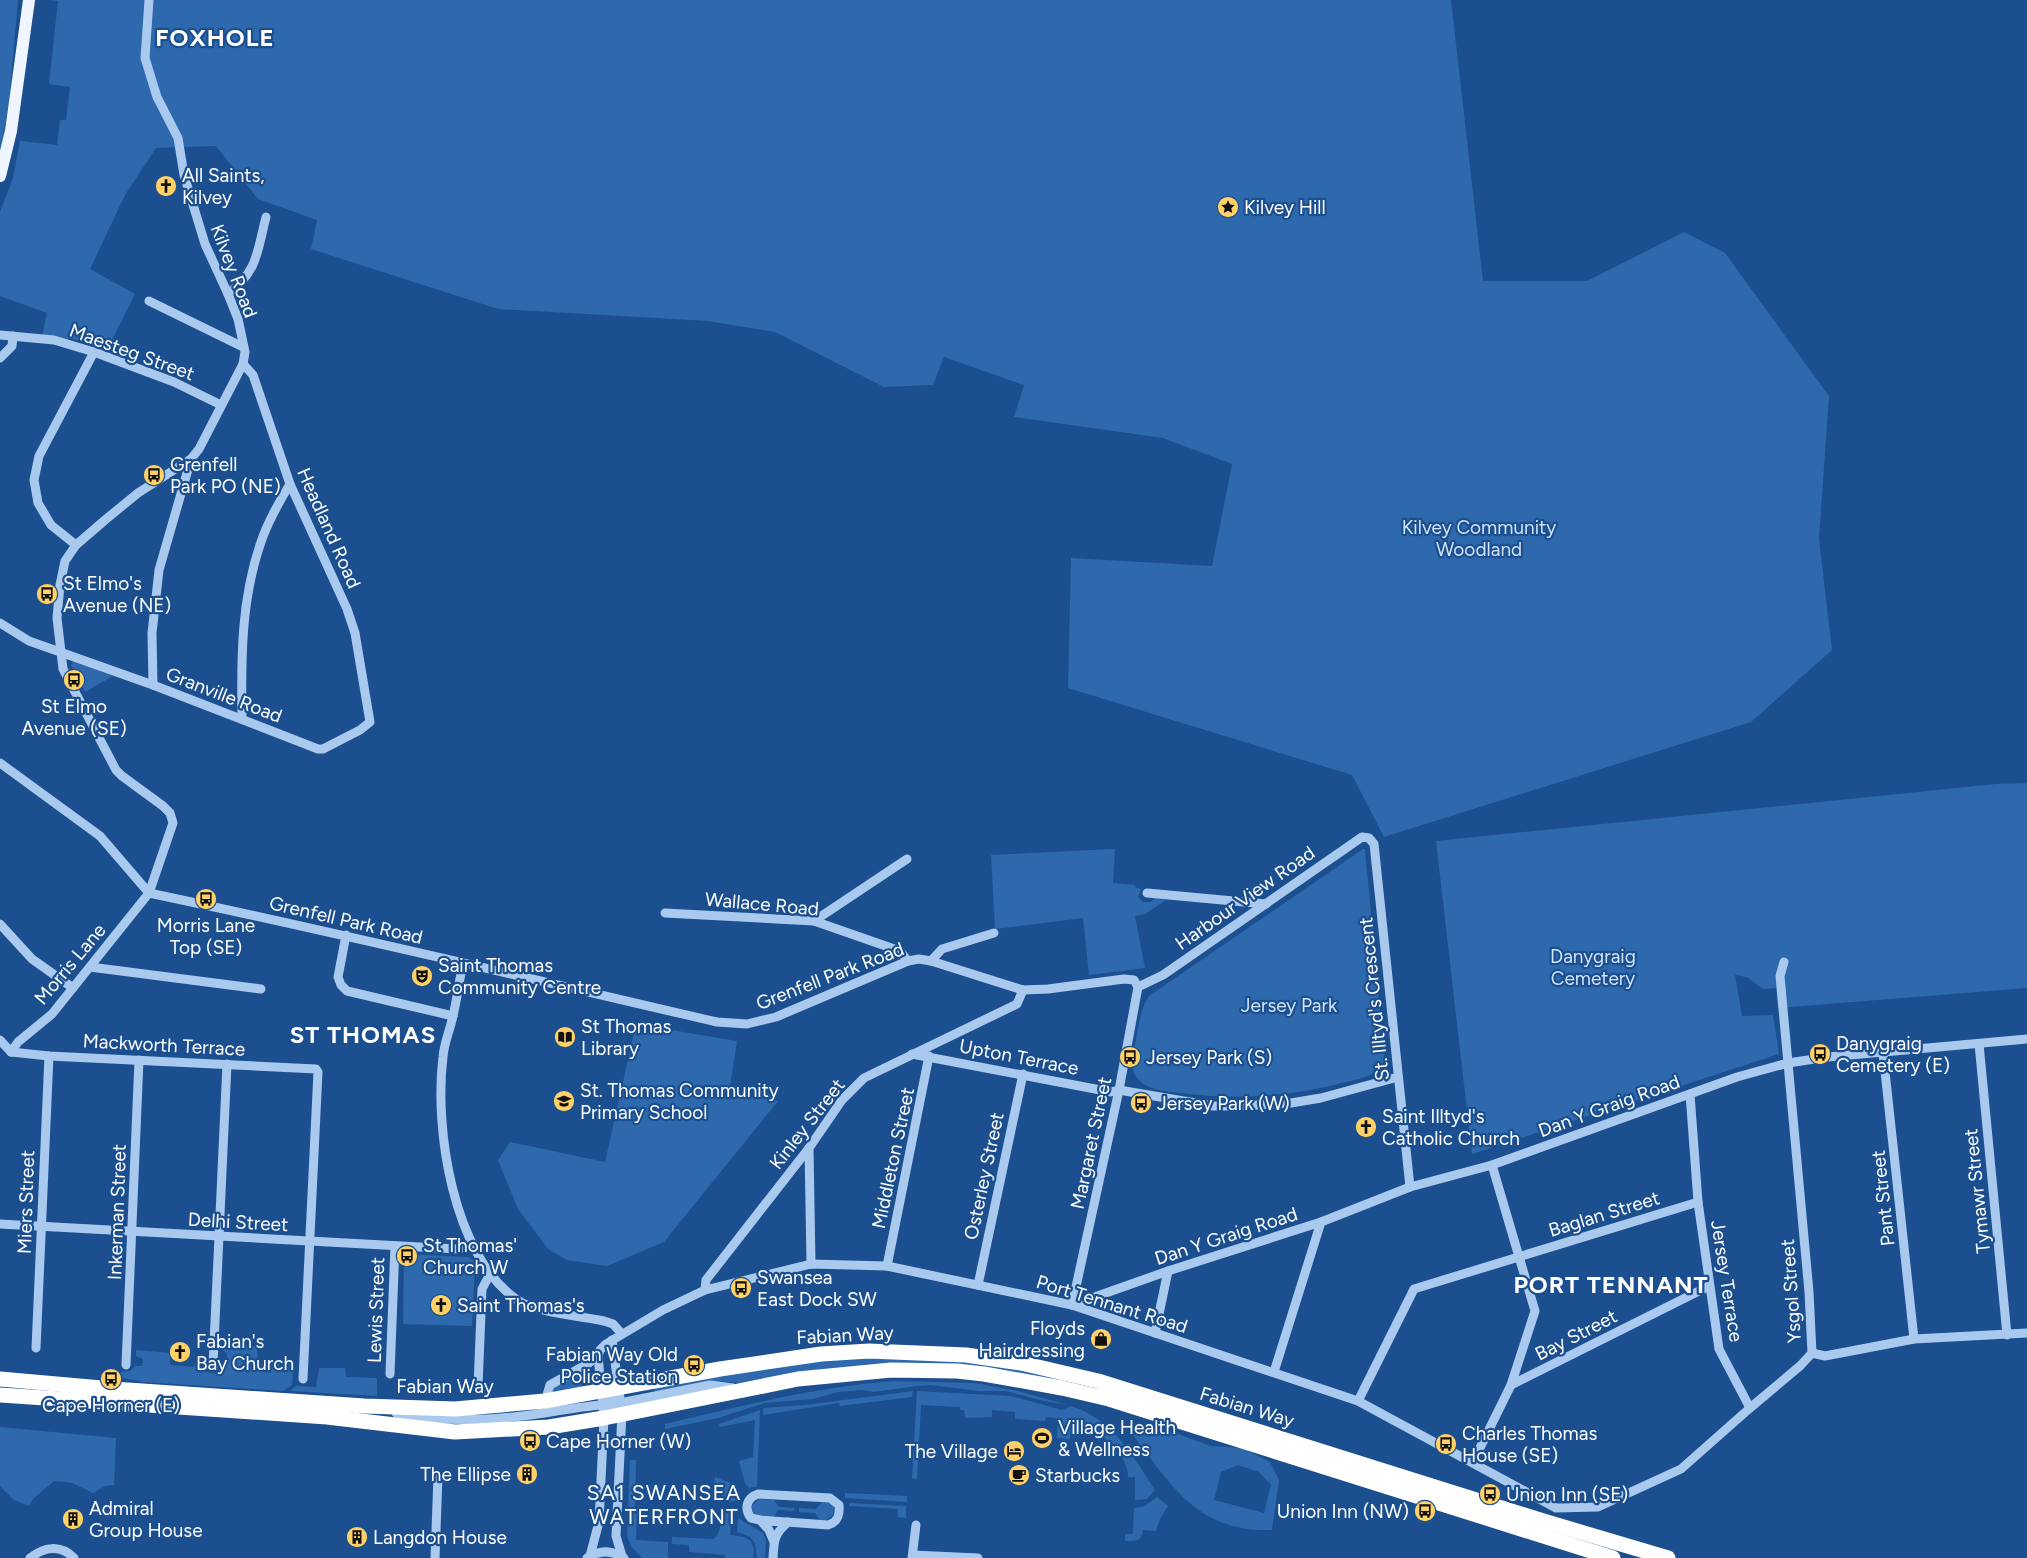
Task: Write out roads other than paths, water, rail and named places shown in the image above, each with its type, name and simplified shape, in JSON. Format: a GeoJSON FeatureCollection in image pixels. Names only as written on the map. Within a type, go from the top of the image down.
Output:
{"type":"FeatureCollection","features":[{"type":"Feature","properties":{"kind":"highway","name":"Fabian Way"},"geometry":{"type":"LineString","coordinates":[[0,1379],[76,1387],[364,1406],[455,1409],[545,1401],[603,1405],[620,1402],[720,1369],[795,1357],[846,1352],[938,1353],[1021,1363],[1098,1381],[1568,1529],[1668,1558]]}},
{"type":"Feature","properties":{"kind":"highway","name":"Fabian Way"},"geometry":{"type":"LineString","coordinates":[[0,1395],[327,1418],[455,1432],[549,1427],[603,1405],[742,1389],[825,1375],[891,1370],[957,1371],[1034,1382],[1109,1399],[1613,1558]]}},
{"type":"Feature","properties":{"kind":"main road"},"geometry":{"type":"LineString","coordinates":[[0,176],[11,131],[29,0]]}},
{"type":"Feature","properties":{"kind":"street","name":"Kilvey Road"},"geometry":{"type":"LineString","coordinates":[[149,0],[144,58],[158,97],[178,138],[184,175],[205,244],[238,319],[244,350]]}},
{"type":"Feature","properties":{"kind":"street"},"geometry":{"type":"LineString","coordinates":[[228,294],[243,283],[252,270],[266,217]]}},
{"type":"Feature","properties":{"kind":"street"},"geometry":{"type":"LineString","coordinates":[[94,352],[39,456],[34,480],[38,502],[51,525],[76,545],[138,493],[191,458],[198,449],[244,364],[244,350],[149,302]]}},
{"type":"Feature","properties":{"kind":"street","name":"Maesteg Street"},"geometry":{"type":"LineString","coordinates":[[0,335],[54,340],[94,352],[174,382],[221,405]]}},
{"type":"Feature","properties":{"kind":"street"},"geometry":{"type":"LineString","coordinates":[[0,358],[12,346],[14,336]]}},
{"type":"Feature","properties":{"kind":"street","name":"Headland Road"},"geometry":{"type":"LineString","coordinates":[[244,364],[253,375],[290,484],[347,609],[354,633],[370,722]]}},
{"type":"Feature","properties":{"kind":"street"},"geometry":{"type":"LineString","coordinates":[[153,685],[152,633],[160,570],[191,458]]}},
{"type":"Feature","properties":{"kind":"street"},"geometry":{"type":"LineString","coordinates":[[242,719],[241,670],[244,618],[250,582],[261,542],[290,484]]}},
{"type":"Feature","properties":{"kind":"street","name":"Morris Lane"},"geometry":{"type":"LineString","coordinates":[[11,1052],[18,1042],[52,1014],[149,893],[173,823],[170,812],[116,770],[63,669],[57,618],[60,585],[65,562],[76,545]]}},
{"type":"Feature","properties":{"kind":"street","name":"Granville Road"},"geometry":{"type":"LineString","coordinates":[[0,623],[29,641],[60,653],[73,655],[318,749],[323,749],[360,730],[370,722]]}},
{"type":"Feature","properties":{"kind":"street"},"geometry":{"type":"LineString","coordinates":[[0,763],[100,836],[149,893]]}},
{"type":"Feature","properties":{"kind":"street","name":"Harbour View Road"},"geometry":{"type":"LineString","coordinates":[[1138,987],[1163,975],[1362,837],[1369,838]]}},
{"type":"Feature","properties":{"kind":"street","name":"St. Illtyd's Crescent"},"geometry":{"type":"LineString","coordinates":[[1369,838],[1374,844],[1410,1187]]}},
{"type":"Feature","properties":{"kind":"street"},"geometry":{"type":"LineString","coordinates":[[814,921],[906,858]]}},
{"type":"Feature","properties":{"kind":"street","name":"Grenfell Park Road"},"geometry":{"type":"LineString","coordinates":[[149,893],[346,935],[463,964],[717,1022],[747,1024],[776,1017],[908,961],[919,959],[931,961],[1023,990],[1048,989],[1124,979],[1134,980],[1138,987]]}},
{"type":"Feature","properties":{"kind":"street"},"geometry":{"type":"LineString","coordinates":[[1147,893],[1266,904]]}},
{"type":"Feature","properties":{"kind":"street","name":"Wallace Road"},"geometry":{"type":"LineString","coordinates":[[665,913],[814,921],[900,951],[908,961]]}},
{"type":"Feature","properties":{"kind":"street"},"geometry":{"type":"LineString","coordinates":[[0,924],[32,959],[73,988]]}},
{"type":"Feature","properties":{"kind":"street"},"geometry":{"type":"LineString","coordinates":[[931,961],[942,949],[994,933]]}},
{"type":"Feature","properties":{"kind":"street"},"geometry":{"type":"LineString","coordinates":[[346,935],[338,977],[341,985],[347,991],[453,1016]]}},
{"type":"Feature","properties":{"kind":"street","name":"Ysgol Street"},"geometry":{"type":"LineString","coordinates":[[1556,1508],[1598,1507],[1681,1469],[1800,1366],[1812,1353],[1809,1292],[1782,1010],[1780,976],[1784,962]]}},
{"type":"Feature","properties":{"kind":"street"},"geometry":{"type":"LineString","coordinates":[[463,964],[443,1055],[440,1105],[444,1147],[450,1181],[461,1215],[474,1245],[490,1274],[517,1300],[534,1308],[604,1321],[613,1324],[622,1334]]}},
{"type":"Feature","properties":{"kind":"street"},"geometry":{"type":"LineString","coordinates":[[90,967],[261,989]]}},
{"type":"Feature","properties":{"kind":"street","name":"Margaret Street"},"geometry":{"type":"LineString","coordinates":[[1072,1305],[1119,1090],[1138,987]]}},
{"type":"Feature","properties":{"kind":"street","name":"Kinley Street"},"geometry":{"type":"LineString","coordinates":[[705,1290],[706,1280],[809,1148],[842,1100],[864,1078],[1017,1004],[1023,990]]}},
{"type":"Feature","properties":{"kind":"street","name":"Dan Y Graig Road"},"geometry":{"type":"LineString","coordinates":[[1072,1305],[1168,1271],[1321,1222],[1410,1187],[1492,1165],[1690,1094],[1788,1063],[2027,1039]]}},
{"type":"Feature","properties":{"kind":"street"},"geometry":{"type":"LineString","coordinates":[[0,1040],[11,1052]]}},
{"type":"Feature","properties":{"kind":"street","name":"Tymawr Street"},"geometry":{"type":"LineString","coordinates":[[1979,1044],[2007,1335]]}},
{"type":"Feature","properties":{"kind":"street","name":"Mackworth Terrace"},"geometry":{"type":"LineString","coordinates":[[11,1052],[49,1056],[316,1069],[318,1072],[308,1242]]}},
{"type":"Feature","properties":{"kind":"street","name":"Pant Street"},"geometry":{"type":"LineString","coordinates":[[1883,1053],[1914,1339]]}},
{"type":"Feature","properties":{"kind":"street","name":"Upton Terrace"},"geometry":{"type":"LineString","coordinates":[[912,1054],[1111,1092],[1119,1090],[1213,1106],[1291,1103],[1321,1098],[1398,1077]]}},
{"type":"Feature","properties":{"kind":"street","name":"Miers Street"},"geometry":{"type":"LineString","coordinates":[[36,1348],[49,1056]]}},
{"type":"Feature","properties":{"kind":"street","name":"Middleton Street"},"geometry":{"type":"LineString","coordinates":[[887,1266],[929,1056]]}},
{"type":"Feature","properties":{"kind":"street","name":"Inkerman Street"},"geometry":{"type":"LineString","coordinates":[[126,1365],[139,1060]]}},
{"type":"Feature","properties":{"kind":"street"},"geometry":{"type":"LineString","coordinates":[[213,1365],[227,1064]]}},
{"type":"Feature","properties":{"kind":"street","name":"Osterley Street"},"geometry":{"type":"LineString","coordinates":[[978,1284],[1023,1074]]}},
{"type":"Feature","properties":{"kind":"street","name":"Jersey Terrace"},"geometry":{"type":"LineString","coordinates":[[1690,1094],[1698,1202],[1719,1349],[1750,1408]]}},
{"type":"Feature","properties":{"kind":"street"},"geometry":{"type":"LineString","coordinates":[[809,1148],[811,1264]]}},
{"type":"Feature","properties":{"kind":"street"},"geometry":{"type":"LineString","coordinates":[[1473,1462],[1511,1385],[1535,1311],[1492,1165]]}},
{"type":"Feature","properties":{"kind":"street","name":"Baglan Street"},"geometry":{"type":"LineString","coordinates":[[1358,1401],[1414,1289],[1698,1202]]}},
{"type":"Feature","properties":{"kind":"street"},"geometry":{"type":"LineString","coordinates":[[1274,1372],[1321,1222]]}},
{"type":"Feature","properties":{"kind":"street","name":"Delhi Street"},"geometry":{"type":"LineString","coordinates":[[0,1224],[457,1250],[474,1245]]}},
{"type":"Feature","properties":{"kind":"street"},"geometry":{"type":"LineString","coordinates":[[303,1379],[308,1242]]}},
{"type":"Feature","properties":{"kind":"street","name":"Lewis Street"},"geometry":{"type":"LineString","coordinates":[[390,1374],[395,1246]]}},
{"type":"Feature","properties":{"kind":"street","name":"Port Tennant Road"},"geometry":{"type":"LineString","coordinates":[[545,1401],[550,1385],[598,1356],[600,1350],[612,1340],[663,1310],[705,1290],[811,1264],[887,1266],[1072,1305],[1358,1401],[1556,1508]]}},
{"type":"Feature","properties":{"kind":"street"},"geometry":{"type":"LineString","coordinates":[[1156,1333],[1168,1271]]}},
{"type":"Feature","properties":{"kind":"street"},"geometry":{"type":"LineString","coordinates":[[478,1386],[482,1289],[490,1274]]}},
{"type":"Feature","properties":{"kind":"street","name":"Bay Street"},"geometry":{"type":"LineString","coordinates":[[1511,1385],[1709,1286]]}},
{"type":"Feature","properties":{"kind":"street"},"geometry":{"type":"LineString","coordinates":[[1812,1353],[1825,1356],[1914,1339],[2027,1333]]}},
{"type":"Feature","properties":{"kind":"street"},"geometry":{"type":"LineString","coordinates":[[612,1340],[620,1402],[616,1536],[623,1557]]}},
{"type":"Feature","properties":{"kind":"street"},"geometry":{"type":"LineString","coordinates":[[588,1557],[599,1522],[603,1405],[598,1356]]}},
{"type":"Feature","properties":{"kind":"street"},"geometry":{"type":"LineString","coordinates":[[364,1406],[427,1418],[454,1419],[520,1417],[603,1405]]}},
{"type":"Feature","properties":{"kind":"street"},"geometry":{"type":"LineString","coordinates":[[435,1558],[438,1476]]}},
{"type":"Feature","properties":{"kind":"street"},"geometry":{"type":"LineString","coordinates":[[758,1494],[830,1498],[839,1505],[840,1512],[833,1523],[828,1525],[760,1520],[751,1518],[746,1507],[749,1500],[758,1494]]}},
{"type":"Feature","properties":{"kind":"street"},"geometry":{"type":"LineString","coordinates":[[760,1520],[774,1542]]}},
{"type":"Feature","properties":{"kind":"street"},"geometry":{"type":"LineString","coordinates":[[773,1558],[774,1542],[778,1530],[788,1522]]}},
{"type":"Feature","properties":{"kind":"street"},"geometry":{"type":"LineString","coordinates":[[916,1525],[913,1556],[978,1558]]}},
{"type":"Feature","properties":{"kind":"street"},"geometry":{"type":"LineString","coordinates":[[30,1558],[39,1551],[54,1548],[67,1552],[74,1558]]}},
{"type":"Feature","properties":{"kind":"street"},"geometry":{"type":"LineString","coordinates":[[588,1557],[606,1552],[623,1557]]}},
{"type":"Feature","properties":{"kind":"place","name":"All Saints, Kilvey"},"geometry":{"type":"Point","coordinates":[166,186]}},
{"type":"Feature","properties":{"kind":"place","name":"Kilvey Hill"},"geometry":{"type":"Point","coordinates":[1228,207]}},
{"type":"Feature","properties":{"kind":"place","name":"Grenfell Park PO (NE)"},"geometry":{"type":"Point","coordinates":[154,475]}},
{"type":"Feature","properties":{"kind":"place","name":"St Elmo's Avenue (NE)"},"geometry":{"type":"Point","coordinates":[47,594]}},
{"type":"Feature","properties":{"kind":"place","name":"St Elmo Avenue (SE)"},"geometry":{"type":"Point","coordinates":[74,680]}},
{"type":"Feature","properties":{"kind":"place","name":"Morris Lane Top (SE)"},"geometry":{"type":"Point","coordinates":[206,899]}},
{"type":"Feature","properties":{"kind":"place","name":"Saint Thomas Community Centre"},"geometry":{"type":"Point","coordinates":[422,976]}},
{"type":"Feature","properties":{"kind":"place","name":"St Thomas Library"},"geometry":{"type":"Point","coordinates":[565,1037]}},
{"type":"Feature","properties":{"kind":"place","name":"Danygraig Cemetery (E)"},"geometry":{"type":"Point","coordinates":[1820,1054]}},
{"type":"Feature","properties":{"kind":"place","name":"Jersey Park (S)"},"geometry":{"type":"Point","coordinates":[1130,1057]}},
{"type":"Feature","properties":{"kind":"place","name":"St. Thomas Community Primary School"},"geometry":{"type":"Point","coordinates":[564,1101]}},
{"type":"Feature","properties":{"kind":"place","name":"Jersey Park (W)"},"geometry":{"type":"Point","coordinates":[1141,1103]}},
{"type":"Feature","properties":{"kind":"place","name":"Saint Illtyd's Catholic Church"},"geometry":{"type":"Point","coordinates":[1366,1127]}},
{"type":"Feature","properties":{"kind":"place","name":"St Thomas' Church W"},"geometry":{"type":"Point","coordinates":[407,1256]}},
{"type":"Feature","properties":{"kind":"place","name":"Swansea East Dock SW"},"geometry":{"type":"Point","coordinates":[741,1288]}},
{"type":"Feature","properties":{"kind":"place","name":"Saint Thomas's"},"geometry":{"type":"Point","coordinates":[441,1305]}},
{"type":"Feature","properties":{"kind":"place","name":"Floyds Hairdressing"},"geometry":{"type":"Point","coordinates":[1101,1339]}},
{"type":"Feature","properties":{"kind":"place","name":"Fabian's Bay Church"},"geometry":{"type":"Point","coordinates":[180,1352]}},
{"type":"Feature","properties":{"kind":"place","name":"Fabian Way Old Police Station"},"geometry":{"type":"Point","coordinates":[694,1365]}},
{"type":"Feature","properties":{"kind":"place","name":"Cape Horner (E)"},"geometry":{"type":"Point","coordinates":[111,1379]}},
{"type":"Feature","properties":{"kind":"place","name":"Village Health & Wellness"},"geometry":{"type":"Point","coordinates":[1042,1438]}},
{"type":"Feature","properties":{"kind":"place","name":"Cape Horner (W)"},"geometry":{"type":"Point","coordinates":[530,1441]}},
{"type":"Feature","properties":{"kind":"place","name":"Charles Thomas House (SE)"},"geometry":{"type":"Point","coordinates":[1446,1444]}},
{"type":"Feature","properties":{"kind":"place","name":"The Village"},"geometry":{"type":"Point","coordinates":[1014,1451]}},
{"type":"Feature","properties":{"kind":"place","name":"The Ellipse"},"geometry":{"type":"Point","coordinates":[527,1474]}},
{"type":"Feature","properties":{"kind":"place","name":"Starbucks"},"geometry":{"type":"Point","coordinates":[1019,1475]}},
{"type":"Feature","properties":{"kind":"place","name":"Union Inn (SE)"},"geometry":{"type":"Point","coordinates":[1490,1494]}},
{"type":"Feature","properties":{"kind":"place","name":"Union Inn (NW)"},"geometry":{"type":"Point","coordinates":[1425,1511]}},
{"type":"Feature","properties":{"kind":"place","name":"Admiral Group House"},"geometry":{"type":"Point","coordinates":[73,1519]}},
{"type":"Feature","properties":{"kind":"place","name":"Langdon House"},"geometry":{"type":"Point","coordinates":[357,1537]}},
{"type":"Feature","properties":{"kind":"district","name":"FOXHOLE"},"geometry":{"type":"Point","coordinates":[215,37]}},
{"type":"Feature","properties":{"kind":"district","name":"ST THOMAS"},"geometry":{"type":"Point","coordinates":[363,1034]}},
{"type":"Feature","properties":{"kind":"district","name":"PORT TENNANT"},"geometry":{"type":"Point","coordinates":[1611,1284]}},
{"type":"Feature","properties":{"kind":"district","name":"SA1 SWANSEA WATERFRONT"},"geometry":{"type":"Point","coordinates":[664,1504]}},
{"type":"Feature","properties":{"kind":"park label","name":"Kilvey Community Woodland"},"geometry":{"type":"Point","coordinates":[1479,538]}},
{"type":"Feature","properties":{"kind":"park label","name":"Danygraig Cemetery"},"geometry":{"type":"Point","coordinates":[1593,967]}},
{"type":"Feature","properties":{"kind":"park label","name":"Jersey Park"},"geometry":{"type":"Point","coordinates":[1289,1005]}}]}
